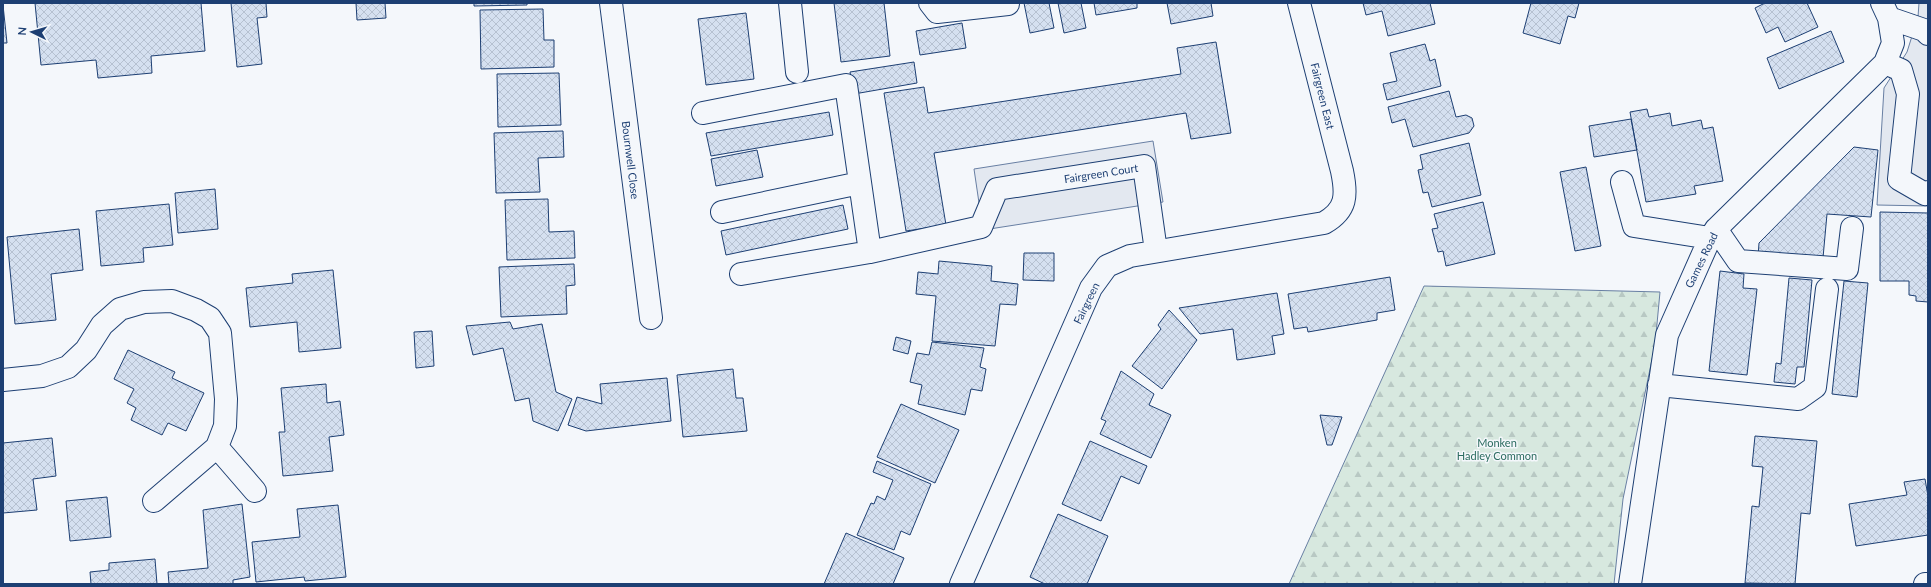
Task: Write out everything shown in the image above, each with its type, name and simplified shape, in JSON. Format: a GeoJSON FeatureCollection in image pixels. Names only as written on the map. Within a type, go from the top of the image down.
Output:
{"type":"FeatureCollection","features":[{"type":"Feature","properties":{"kind":"street","name":"Bournwell Close"},"geometry":{"type":"LineString","coordinates":[[611,3],[651,318]]}},
{"type":"Feature","properties":{"kind":"street"},"geometry":{"type":"LineString","coordinates":[[790,3],[798,72]]}},
{"type":"Feature","properties":{"kind":"street"},"geometry":{"type":"LineString","coordinates":[[930,3],[937,12],[1008,4]]}},
{"type":"Feature","properties":{"kind":"street","name":"Fairgreen East"},"geometry":{"type":"LineString","coordinates":[[1300,3],[1346,189]]}},
{"type":"Feature","properties":{"kind":"street"},"geometry":{"type":"LineString","coordinates":[[1886,11],[1924,30],[1928,34]]}},
{"type":"Feature","properties":{"kind":"street","name":"Games Road"},"geometry":{"type":"LineString","coordinates":[[1630,584],[1667,335],[1713,233],[1885,63],[1893,43],[1886,11]]}},
{"type":"Feature","properties":{"kind":"street"},"geometry":{"type":"LineString","coordinates":[[1885,63],[1901,70],[1908,94],[1899,179],[1925,194],[1928,192]]}},
{"type":"Feature","properties":{"kind":"street"},"geometry":{"type":"LineString","coordinates":[[703,113],[846,85],[870,252],[741,274]]}},
{"type":"Feature","properties":{"kind":"street","name":"Fairgreen Court"},"geometry":{"type":"LineString","coordinates":[[870,252],[981,227],[997,189],[1144,166],[1156,251]]}},
{"type":"Feature","properties":{"kind":"street"},"geometry":{"type":"LineString","coordinates":[[1622,182],[1634,226],[1713,233],[1738,261],[1847,269],[1852,228]]}},
{"type":"Feature","properties":{"kind":"street"},"geometry":{"type":"LineString","coordinates":[[722,212],[860,183]]}},
{"type":"Feature","properties":{"kind":"street","name":"Fairgreen"},"geometry":{"type":"LineString","coordinates":[[961,584],[1091,288],[1107,266],[1130,256],[1324,223],[1336,216],[1342,206],[1346,189]]}},
{"type":"Feature","properties":{"kind":"street"},"geometry":{"type":"LineString","coordinates":[[1659,386],[1798,398],[1814,387],[1827,289]]}},
{"type":"Feature","properties":{"kind":"street"},"geometry":{"type":"LineString","coordinates":[[3,380],[42,376],[68,367],[86,350],[102,325],[120,309],[144,302],[172,301],[196,310],[210,318],[220,332],[226,399],[225,426],[217,447],[154,501]]}},
{"type":"Feature","properties":{"kind":"street"},"geometry":{"type":"LineString","coordinates":[[217,447],[255,490]]}},
{"type":"Feature","properties":{"kind":"green space","name":"Monken Hadley Common"},"geometry":{"type":"Polygon","coordinates":[[[1424,286],[1660,292],[1655,345],[1623,499],[1614,584],[1289,584],[1424,286]]]}},
{"type":"Feature","properties":{"kind":"shaded area"},"geometry":{"type":"Polygon","coordinates":[[[1919,3],[1928,3],[1928,206],[1877,205],[1884,88],[1907,52],[1918,17],[1919,3]]]}},
{"type":"Feature","properties":{"kind":"shaded area"},"geometry":{"type":"Polygon","coordinates":[[[1153,141],[1163,202],[983,230],[974,169],[1153,141]]]}},
{"type":"Feature","properties":{"kind":"building"},"geometry":{"type":"Polygon","coordinates":[[[35,3],[201,3],[205,51],[151,56],[152,73],[98,78],[96,60],[41,65],[35,3]]]}},
{"type":"Feature","properties":{"kind":"building"},"geometry":{"type":"Polygon","coordinates":[[[231,3],[266,3],[267,17],[257,18],[262,64],[237,67],[231,3]]]}},
{"type":"Feature","properties":{"kind":"building"},"geometry":{"type":"Polygon","coordinates":[[[356,3],[385,3],[386,18],[357,20],[356,3]]]}},
{"type":"Feature","properties":{"kind":"building"},"geometry":{"type":"Polygon","coordinates":[[[474,3],[527,3],[527,5],[474,6],[474,3]]]}},
{"type":"Feature","properties":{"kind":"building"},"geometry":{"type":"Polygon","coordinates":[[[834,3],[884,3],[890,56],[841,62],[834,3]]]}},
{"type":"Feature","properties":{"kind":"building"},"geometry":{"type":"Polygon","coordinates":[[[1024,3],[1049,3],[1054,28],[1030,33],[1024,3]]]}},
{"type":"Feature","properties":{"kind":"building"},"geometry":{"type":"Polygon","coordinates":[[[1058,3],[1081,3],[1086,28],[1064,33],[1058,3]]]}},
{"type":"Feature","properties":{"kind":"building"},"geometry":{"type":"Polygon","coordinates":[[[1094,3],[1137,3],[1137,8],[1096,15],[1094,3]]]}},
{"type":"Feature","properties":{"kind":"building"},"geometry":{"type":"Polygon","coordinates":[[[1167,3],[1211,3],[1213,16],[1171,24],[1167,3]]]}},
{"type":"Feature","properties":{"kind":"building"},"geometry":{"type":"Polygon","coordinates":[[[1363,3],[1430,3],[1435,24],[1388,36],[1382,11],[1366,15],[1363,3]]]}},
{"type":"Feature","properties":{"kind":"building"},"geometry":{"type":"Polygon","coordinates":[[[1531,3],[1579,3],[1575,18],[1568,16],[1560,44],[1523,33],[1531,3]]]}},
{"type":"Feature","properties":{"kind":"building"},"geometry":{"type":"Polygon","coordinates":[[[1765,3],[1807,3],[1818,27],[1785,42],[1778,27],[1766,33],[1755,8],[1765,3]]]}},
{"type":"Feature","properties":{"kind":"building"},"geometry":{"type":"Polygon","coordinates":[[[3,5],[7,43],[3,43],[3,5]]]}},
{"type":"Feature","properties":{"kind":"building"},"geometry":{"type":"Polygon","coordinates":[[[543,9],[544,40],[554,40],[554,67],[481,69],[480,10],[543,9]]]}},
{"type":"Feature","properties":{"kind":"building"},"geometry":{"type":"Polygon","coordinates":[[[746,13],[754,79],[706,85],[698,19],[746,13]]]}},
{"type":"Feature","properties":{"kind":"building"},"geometry":{"type":"Polygon","coordinates":[[[962,23],[966,48],[920,55],[916,31],[962,23]]]}},
{"type":"Feature","properties":{"kind":"building"},"geometry":{"type":"Polygon","coordinates":[[[1831,31],[1844,62],[1779,89],[1767,58],[1831,31]]]}},
{"type":"Feature","properties":{"kind":"building"},"geometry":{"type":"Polygon","coordinates":[[[1216,42],[1231,133],[1191,139],[1186,113],[934,153],[946,225],[906,231],[884,93],[924,87],[928,113],[1181,74],[1177,48],[1216,42]]]}},
{"type":"Feature","properties":{"kind":"building"},"geometry":{"type":"Polygon","coordinates":[[[1425,44],[1430,61],[1435,59],[1441,86],[1387,100],[1383,84],[1397,81],[1390,53],[1425,44]]]}},
{"type":"Feature","properties":{"kind":"building"},"geometry":{"type":"Polygon","coordinates":[[[914,62],[917,83],[854,94],[850,72],[914,62]]]}},
{"type":"Feature","properties":{"kind":"building"},"geometry":{"type":"Polygon","coordinates":[[[559,73],[561,125],[498,127],[497,74],[559,73]]]}},
{"type":"Feature","properties":{"kind":"building"},"geometry":{"type":"Polygon","coordinates":[[[1449,91],[1456,117],[1466,115],[1472,118],[1474,126],[1469,133],[1413,147],[1405,119],[1392,123],[1388,107],[1449,91]]]}},
{"type":"Feature","properties":{"kind":"building"},"geometry":{"type":"Polygon","coordinates":[[[1647,109],[1649,117],[1670,113],[1672,126],[1701,120],[1703,129],[1713,127],[1723,181],[1694,186],[1696,194],[1646,202],[1630,112],[1647,109]]]}},
{"type":"Feature","properties":{"kind":"building"},"geometry":{"type":"Polygon","coordinates":[[[829,112],[833,135],[711,156],[706,133],[829,112]]]}},
{"type":"Feature","properties":{"kind":"building"},"geometry":{"type":"Polygon","coordinates":[[[1631,119],[1637,150],[1594,157],[1589,126],[1631,119]]]}},
{"type":"Feature","properties":{"kind":"building"},"geometry":{"type":"Polygon","coordinates":[[[563,131],[564,157],[538,158],[540,192],[496,193],[494,133],[563,131]]]}},
{"type":"Feature","properties":{"kind":"building"},"geometry":{"type":"Polygon","coordinates":[[[1469,143],[1481,195],[1432,207],[1428,192],[1423,193],[1418,170],[1423,169],[1420,155],[1469,143]]]}},
{"type":"Feature","properties":{"kind":"building"},"geometry":{"type":"Polygon","coordinates":[[[1854,147],[1878,150],[1871,217],[1827,214],[1823,258],[1758,257],[1759,243],[1854,147]]]}},
{"type":"Feature","properties":{"kind":"building"},"geometry":{"type":"Polygon","coordinates":[[[757,150],[763,177],[716,186],[711,159],[757,150]]]}},
{"type":"Feature","properties":{"kind":"building"},"geometry":{"type":"Polygon","coordinates":[[[1586,167],[1601,246],[1575,251],[1560,172],[1586,167]]]}},
{"type":"Feature","properties":{"kind":"building"},"geometry":{"type":"Polygon","coordinates":[[[215,189],[218,229],[178,233],[175,193],[215,189]]]}},
{"type":"Feature","properties":{"kind":"building"},"geometry":{"type":"Polygon","coordinates":[[[548,199],[549,232],[574,231],[575,258],[507,260],[505,200],[548,199]]]}},
{"type":"Feature","properties":{"kind":"building"},"geometry":{"type":"Polygon","coordinates":[[[1483,202],[1495,254],[1446,266],[1443,251],[1438,252],[1432,229],[1438,228],[1434,214],[1483,202]]]}},
{"type":"Feature","properties":{"kind":"building"},"geometry":{"type":"Polygon","coordinates":[[[169,204],[173,245],[143,248],[144,262],[101,266],[96,211],[169,204]]]}},
{"type":"Feature","properties":{"kind":"building"},"geometry":{"type":"Polygon","coordinates":[[[843,205],[848,229],[726,255],[721,231],[843,205]]]}},
{"type":"Feature","properties":{"kind":"building"},"geometry":{"type":"Polygon","coordinates":[[[1880,212],[1928,213],[1928,302],[1916,301],[1916,296],[1909,295],[1909,281],[1880,281],[1880,212]]]}},
{"type":"Feature","properties":{"kind":"building"},"geometry":{"type":"Polygon","coordinates":[[[79,229],[83,270],[51,274],[56,320],[15,324],[7,237],[79,229]]]}},
{"type":"Feature","properties":{"kind":"building"},"geometry":{"type":"Polygon","coordinates":[[[1024,253],[1054,253],[1054,281],[1023,280],[1024,253]]]}},
{"type":"Feature","properties":{"kind":"building"},"geometry":{"type":"Polygon","coordinates":[[[939,261],[992,266],[991,281],[1018,284],[1016,305],[1000,304],[995,346],[932,341],[936,296],[916,294],[918,272],[938,274],[939,261]]]}},
{"type":"Feature","properties":{"kind":"building"},"geometry":{"type":"Polygon","coordinates":[[[574,264],[575,285],[566,286],[567,314],[501,317],[499,267],[574,264]]]}},
{"type":"Feature","properties":{"kind":"building"},"geometry":{"type":"Polygon","coordinates":[[[333,270],[341,348],[299,352],[297,322],[250,327],[246,288],[293,283],[292,274],[333,270]]]}},
{"type":"Feature","properties":{"kind":"building"},"geometry":{"type":"Polygon","coordinates":[[[1720,271],[1744,274],[1743,288],[1757,289],[1747,375],[1709,371],[1720,271]]]}},
{"type":"Feature","properties":{"kind":"building"},"geometry":{"type":"Polygon","coordinates":[[[1390,277],[1395,310],[1377,313],[1377,320],[1308,332],[1307,327],[1294,329],[1288,294],[1390,277]]]}},
{"type":"Feature","properties":{"kind":"building"},"geometry":{"type":"Polygon","coordinates":[[[1789,278],[1812,280],[1804,367],[1797,367],[1795,384],[1774,382],[1776,363],[1781,364],[1789,278]]]}},
{"type":"Feature","properties":{"kind":"building"},"geometry":{"type":"Polygon","coordinates":[[[1844,281],[1868,283],[1857,397],[1832,394],[1844,281]]]}},
{"type":"Feature","properties":{"kind":"building"},"geometry":{"type":"Polygon","coordinates":[[[1277,293],[1284,334],[1272,336],[1275,354],[1237,360],[1233,329],[1200,334],[1179,308],[1277,293]]]}},
{"type":"Feature","properties":{"kind":"building"},"geometry":{"type":"Polygon","coordinates":[[[1169,310],[1197,340],[1162,389],[1132,366],[1161,329],[1158,325],[1169,310]]]}},
{"type":"Feature","properties":{"kind":"building"},"geometry":{"type":"Polygon","coordinates":[[[510,322],[513,329],[542,324],[556,392],[572,399],[558,431],[533,421],[529,398],[515,401],[503,348],[473,355],[466,326],[510,322]]]}},
{"type":"Feature","properties":{"kind":"building"},"geometry":{"type":"Polygon","coordinates":[[[432,331],[434,366],[416,368],[414,332],[432,331]]]}},
{"type":"Feature","properties":{"kind":"building"},"geometry":{"type":"Polygon","coordinates":[[[896,337],[911,341],[908,354],[893,350],[896,337]]]}},
{"type":"Feature","properties":{"kind":"building"},"geometry":{"type":"Polygon","coordinates":[[[932,342],[984,348],[980,367],[986,369],[982,391],[971,389],[965,415],[918,404],[922,385],[910,382],[917,353],[929,355],[932,342]]]}},
{"type":"Feature","properties":{"kind":"building"},"geometry":{"type":"Polygon","coordinates":[[[128,350],[175,372],[172,378],[204,393],[186,431],[168,423],[162,435],[131,420],[136,408],[127,403],[134,389],[114,379],[128,350]]]}},
{"type":"Feature","properties":{"kind":"building"},"geometry":{"type":"Polygon","coordinates":[[[733,369],[736,398],[743,398],[747,431],[683,437],[677,375],[733,369]]]}},
{"type":"Feature","properties":{"kind":"building"},"geometry":{"type":"Polygon","coordinates":[[[1121,371],[1154,394],[1149,405],[1171,415],[1151,458],[1100,434],[1106,421],[1101,419],[1121,371]]]}},
{"type":"Feature","properties":{"kind":"building"},"geometry":{"type":"Polygon","coordinates":[[[667,378],[671,421],[586,431],[568,425],[577,397],[602,404],[600,384],[667,378]]]}},
{"type":"Feature","properties":{"kind":"building"},"geometry":{"type":"Polygon","coordinates":[[[326,384],[327,403],[340,401],[344,435],[329,437],[333,471],[283,476],[279,432],[285,432],[281,388],[326,384]]]}},
{"type":"Feature","properties":{"kind":"building"},"geometry":{"type":"Polygon","coordinates":[[[901,404],[959,430],[935,483],[877,457],[901,404]]]}},
{"type":"Feature","properties":{"kind":"building"},"geometry":{"type":"Polygon","coordinates":[[[1320,415],[1342,417],[1332,445],[1327,445],[1320,415]]]}},
{"type":"Feature","properties":{"kind":"building"},"geometry":{"type":"Polygon","coordinates":[[[1755,436],[1817,441],[1810,514],[1801,513],[1795,584],[1745,583],[1752,506],[1759,507],[1763,467],[1752,466],[1755,436]]]}},
{"type":"Feature","properties":{"kind":"building"},"geometry":{"type":"Polygon","coordinates":[[[52,438],[56,476],[33,479],[37,510],[3,513],[3,443],[52,438]]]}},
{"type":"Feature","properties":{"kind":"building"},"geometry":{"type":"Polygon","coordinates":[[[1090,441],[1147,466],[1139,484],[1121,476],[1101,521],[1062,504],[1090,441]]]}},
{"type":"Feature","properties":{"kind":"building"},"geometry":{"type":"Polygon","coordinates":[[[877,461],[931,484],[910,535],[901,531],[894,550],[857,535],[871,503],[874,504],[877,496],[885,500],[893,480],[873,472],[877,461]]]}},
{"type":"Feature","properties":{"kind":"building"},"geometry":{"type":"Polygon","coordinates":[[[1925,479],[1928,496],[1928,535],[1856,546],[1849,504],[1907,495],[1904,482],[1925,479]]]}},
{"type":"Feature","properties":{"kind":"building"},"geometry":{"type":"Polygon","coordinates":[[[107,497],[111,537],[70,541],[66,501],[107,497]]]}},
{"type":"Feature","properties":{"kind":"building"},"geometry":{"type":"Polygon","coordinates":[[[242,504],[250,577],[233,580],[233,584],[169,584],[168,572],[208,568],[203,510],[242,504]]]}},
{"type":"Feature","properties":{"kind":"building"},"geometry":{"type":"Polygon","coordinates":[[[338,505],[346,577],[305,581],[304,577],[256,582],[252,542],[300,537],[297,509],[338,505]]]}},
{"type":"Feature","properties":{"kind":"building"},"geometry":{"type":"Polygon","coordinates":[[[1058,514],[1108,536],[1087,584],[1045,584],[1030,577],[1058,514]]]}},
{"type":"Feature","properties":{"kind":"building"},"geometry":{"type":"Polygon","coordinates":[[[846,533],[904,558],[893,584],[824,584],[846,533]]]}},
{"type":"Feature","properties":{"kind":"building"},"geometry":{"type":"Polygon","coordinates":[[[155,559],[157,584],[91,584],[90,572],[109,570],[109,563],[155,559]]]}}]}
